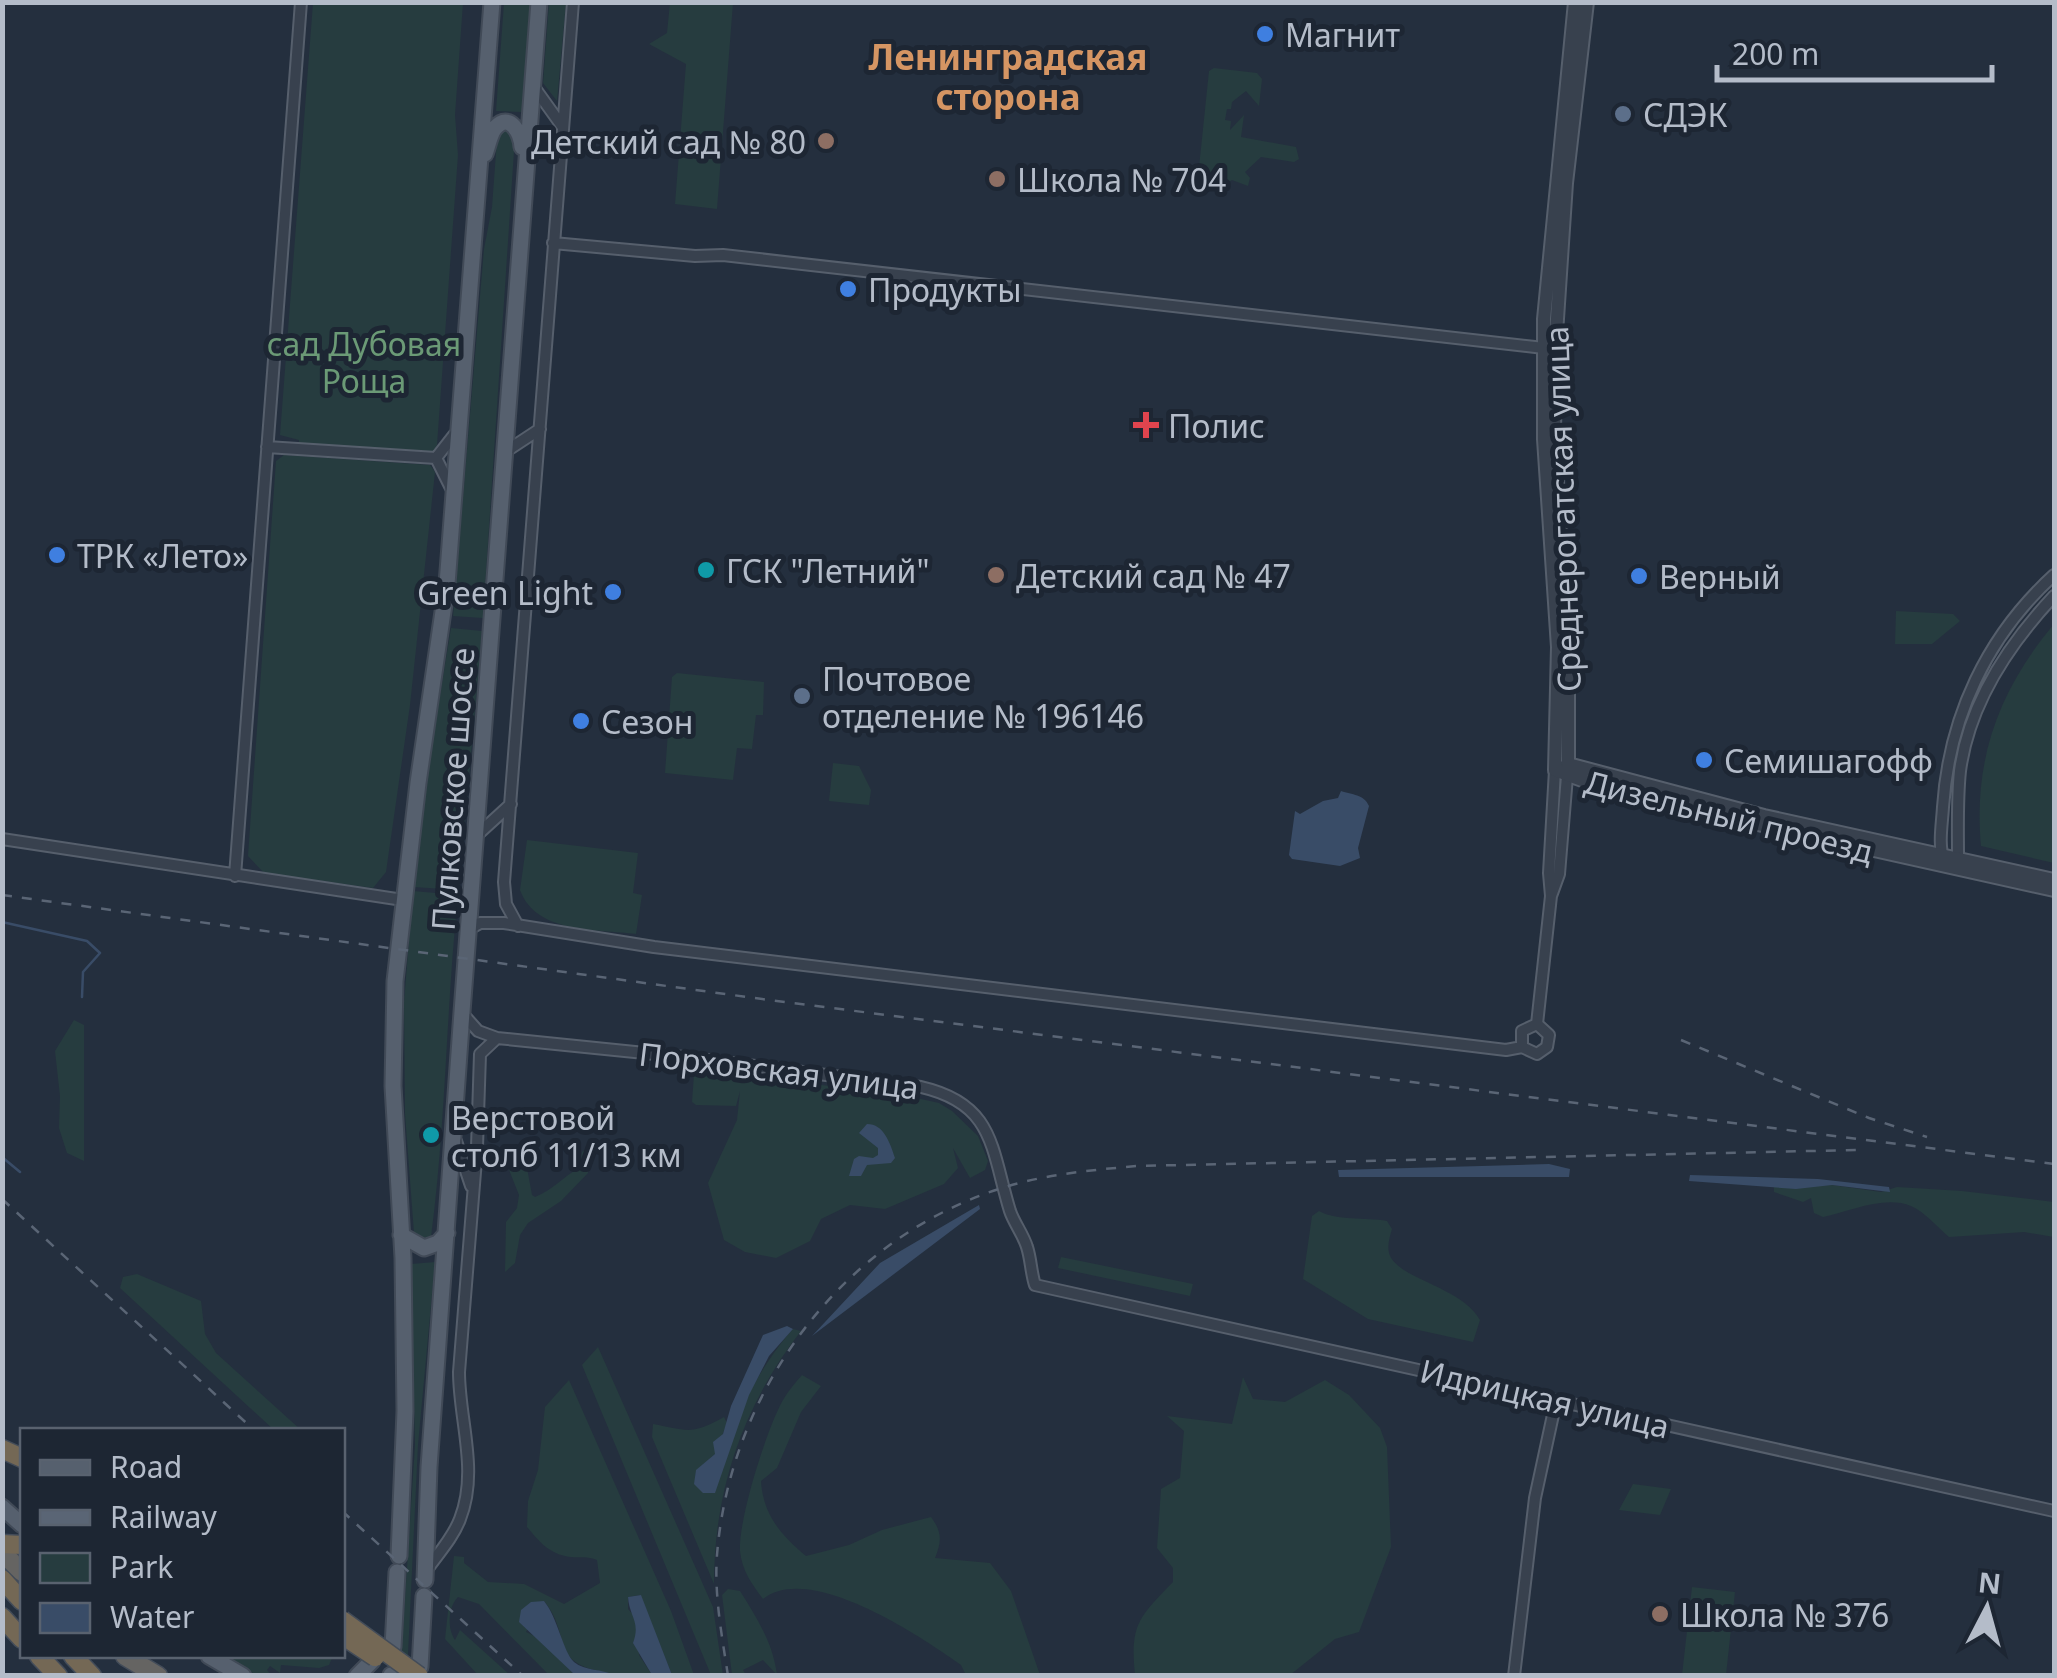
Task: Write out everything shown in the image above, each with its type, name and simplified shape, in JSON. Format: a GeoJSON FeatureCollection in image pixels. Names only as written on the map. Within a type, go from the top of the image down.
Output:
{"type":"FeatureCollection","features":[{"type":"Feature","properties":{"kind":"highway"},"geometry":{"type":"LineString","coordinates":[[2,1552],[20,1570]]}},
{"type":"Feature","properties":{"kind":"highway"},"geometry":{"type":"LineString","coordinates":[[2,1579],[20,1599]]}},
{"type":"Feature","properties":{"kind":"highway"},"geometry":{"type":"LineString","coordinates":[[2,1617],[20,1637]]}},
{"type":"Feature","properties":{"kind":"highway"},"geometry":{"type":"LineString","coordinates":[[345,1622],[420,1671]]}},
{"type":"Feature","properties":{"kind":"highway"},"geometry":{"type":"LineString","coordinates":[[345,1637],[402,1676]]}},
{"type":"Feature","properties":{"kind":"highway"},"geometry":{"type":"LineString","coordinates":[[129,1658],[158,1676]]}},
{"type":"Feature","properties":{"kind":"main road","name":"Пулковское шоссе"},"geometry":{"type":"LineString","coordinates":[[391,1642],[405,1411],[393,1048],[395,981],[443,623],[492,2]]}},
{"type":"Feature","properties":{"kind":"main road","name":"Пулковское шоссе"},"geometry":{"type":"LineString","coordinates":[[420,1671],[429,1467],[539,2]]}},
{"type":"Feature","properties":{"kind":"main road"},"geometry":{"type":"LineString","coordinates":[[479,169],[496,128],[504,123],[519,130],[527,166]]}},
{"type":"Feature","properties":{"kind":"main road"},"geometry":{"type":"LineString","coordinates":[[401,1235],[424,1248],[438,1243],[447,1233]]}},
{"type":"Feature","properties":{"kind":"main road"},"geometry":{"type":"LineString","coordinates":[[212,1658],[242,1676]]}},
{"type":"Feature","properties":{"kind":"main road"},"geometry":{"type":"LineString","coordinates":[[357,1676],[372,1661]]}},
{"type":"Feature","properties":{"kind":"street"},"geometry":{"type":"LineString","coordinates":[[235,876],[301,2]]}},
{"type":"Feature","properties":{"kind":"street"},"geometry":{"type":"LineString","coordinates":[[519,927],[504,893],[573,2]]}},
{"type":"Feature","properties":{"kind":"street","name":"Среднерогатская улица"},"geometry":{"type":"LineString","coordinates":[[1564,770],[1544,439],[1544,348],[1547,274],[1575,2]]}},
{"type":"Feature","properties":{"kind":"street","name":"Среднерогатская улица"},"geometry":{"type":"LineString","coordinates":[[1537,1024],[1558,874],[1564,770],[1568,648],[1554,438],[1554,366],[1566,183],[1586,2]]}},
{"type":"Feature","properties":{"kind":"street"},"geometry":{"type":"LineString","coordinates":[[533,85],[562,126]]}},
{"type":"Feature","properties":{"kind":"street"},"geometry":{"type":"LineString","coordinates":[[553,243],[704,257],[723,254],[1544,348]]}},
{"type":"Feature","properties":{"kind":"street"},"geometry":{"type":"LineString","coordinates":[[436,458],[459,425]]}},
{"type":"Feature","properties":{"kind":"street"},"geometry":{"type":"LineString","coordinates":[[505,452],[540,429]]}},
{"type":"Feature","properties":{"kind":"street"},"geometry":{"type":"LineString","coordinates":[[267,447],[436,458]]}},
{"type":"Feature","properties":{"kind":"street"},"geometry":{"type":"LineString","coordinates":[[436,458],[454,496]]}},
{"type":"Feature","properties":{"kind":"street"},"geometry":{"type":"LineString","coordinates":[[2054,575],[1997,641],[1967,698],[1946,768],[1941,853],[1946,868],[1958,857],[1960,768],[1975,718],[2012,645],[2054,596]]}},
{"type":"Feature","properties":{"kind":"street","name":"Дизельный проезд"},"geometry":{"type":"LineString","coordinates":[[1564,770],[2054,880]]}},
{"type":"Feature","properties":{"kind":"street","name":"Дизельный проезд"},"geometry":{"type":"LineString","coordinates":[[1564,770],[1946,868],[2054,890]]}},
{"type":"Feature","properties":{"kind":"street"},"geometry":{"type":"LineString","coordinates":[[476,836],[511,804]]}},
{"type":"Feature","properties":{"kind":"street"},"geometry":{"type":"LineString","coordinates":[[2,839],[403,900]]}},
{"type":"Feature","properties":{"kind":"street"},"geometry":{"type":"LineString","coordinates":[[470,929],[488,922],[668,949],[1506,1050],[1522,1048]]}},
{"type":"Feature","properties":{"kind":"street","name":"Порховская улица"},"geometry":{"type":"LineString","coordinates":[[462,1012],[478,1031],[498,1038],[921,1087],[950,1095],[972,1111],[988,1131],[1010,1210],[1028,1248],[1035,1285]]}},
{"type":"Feature","properties":{"kind":"street","name":"Среднерогатская улица"},"geometry":{"type":"LineString","coordinates":[[1537,1024],[1548,1031],[1548,1047],[1537,1054],[1522,1048],[1522,1031],[1537,1024]]}},
{"type":"Feature","properties":{"kind":"street"},"geometry":{"type":"LineString","coordinates":[[424,1582],[458,1524],[466,1498],[468,1459],[459,1372],[480,1054],[498,1038]]}},
{"type":"Feature","properties":{"kind":"street"},"geometry":{"type":"LineString","coordinates":[[454,1136],[473,1192]]}},
{"type":"Feature","properties":{"kind":"street","name":"Идрицкая улица"},"geometry":{"type":"LineString","coordinates":[[1035,1285],[2054,1512]]}},
{"type":"Feature","properties":{"kind":"street"},"geometry":{"type":"LineString","coordinates":[[1514,1676],[1535,1498],[1556,1401]]}},
{"type":"Feature","properties":{"kind":"green space","name":"сад Дубовая Роща"},"geometry":{"type":"Polygon","coordinates":[[[313,3],[463,3],[455,115],[458,155],[437,445],[432,453],[299,444],[299,440],[280,435],[313,3]]]}},
{"type":"Feature","properties":{"kind":"green space"},"geometry":{"type":"Polygon","coordinates":[[[504,3],[530,3],[522,112],[496,111],[504,3]]]}},
{"type":"Feature","properties":{"kind":"green space"},"geometry":{"type":"Polygon","coordinates":[[[549,3],[566,3],[557,101],[543,83],[549,3]]]}},
{"type":"Feature","properties":{"kind":"green space"},"geometry":{"type":"Polygon","coordinates":[[[670,3],[733,3],[717,209],[675,204],[686,64],[649,44],[667,33],[670,3]]]}},
{"type":"Feature","properties":{"kind":"green space"},"geometry":{"type":"Polygon","coordinates":[[[1214,68],[1257,73],[1262,79],[1259,106],[1246,91],[1227,109],[1225,120],[1231,121],[1230,130],[1244,115],[1241,137],[1296,147],[1299,159],[1294,162],[1261,157],[1245,172],[1250,178],[1248,186],[1232,180],[1212,191],[1209,188],[1200,196],[1198,177],[1209,71],[1214,68]]]}},
{"type":"Feature","properties":{"kind":"green space"},"geometry":{"type":"Polygon","coordinates":[[[507,131],[514,139],[514,151],[483,618],[453,616],[484,249],[492,207],[497,139],[500,132],[507,131]]]}},
{"type":"Feature","properties":{"kind":"green space","name":"сад Дубовая Роща"},"geometry":{"type":"Polygon","coordinates":[[[284,455],[430,465],[435,472],[410,705],[386,872],[373,888],[264,873],[248,856],[276,461],[284,455]]]}},
{"type":"Feature","properties":{"kind":"green space"},"geometry":{"type":"Polygon","coordinates":[[[1896,611],[1953,614],[1960,621],[1932,644],[1895,644],[1896,611]]]}},
{"type":"Feature","properties":{"kind":"green space"},"geometry":{"type":"Polygon","coordinates":[[[2054,624],[2054,863],[1981,846],[1980,814],[1981,784],[1994,727],[2018,674],[2054,624]]]}},
{"type":"Feature","properties":{"kind":"green space"},"geometry":{"type":"Polygon","coordinates":[[[451,628],[482,631],[459,890],[414,887],[423,800],[451,628]]]}},
{"type":"Feature","properties":{"kind":"green space"},"geometry":{"type":"Polygon","coordinates":[[[677,673],[764,682],[763,715],[756,715],[752,749],[737,748],[733,780],[665,773],[672,677],[677,673]]]}},
{"type":"Feature","properties":{"kind":"green space"},"geometry":{"type":"Polygon","coordinates":[[[833,763],[859,766],[871,790],[869,805],[829,801],[833,763]]]}},
{"type":"Feature","properties":{"kind":"green space"},"geometry":{"type":"Polygon","coordinates":[[[527,840],[638,853],[633,893],[642,895],[636,934],[569,927],[539,915],[520,890],[527,840]]]}},
{"type":"Feature","properties":{"kind":"green space"},"geometry":{"type":"Polygon","coordinates":[[[413,891],[458,895],[440,1152],[428,1240],[417,1239],[414,1233],[405,1114],[404,1002],[413,891]]]}},
{"type":"Feature","properties":{"kind":"green space"},"geometry":{"type":"Polygon","coordinates":[[[74,1020],[84,1025],[84,1161],[67,1153],[59,1128],[55,1051],[74,1020]]]}},
{"type":"Feature","properties":{"kind":"green space"},"geometry":{"type":"Polygon","coordinates":[[[699,1070],[903,1095],[939,1103],[978,1136],[988,1161],[985,1170],[970,1178],[953,1148],[958,1168],[944,1184],[885,1209],[850,1205],[821,1219],[810,1241],[776,1258],[745,1252],[724,1240],[708,1183],[737,1120],[740,1091],[736,1106],[696,1105],[692,1102],[694,1074],[699,1070]]]}},
{"type":"Feature","properties":{"kind":"green space"},"geometry":{"type":"Polygon","coordinates":[[[589,1146],[588,1173],[561,1201],[528,1223],[520,1235],[515,1263],[505,1272],[506,1222],[517,1208],[519,1195],[504,1157],[519,1152],[525,1157],[535,1197],[579,1168],[582,1152],[589,1146]]]}},
{"type":"Feature","properties":{"kind":"green space"},"geometry":{"type":"Polygon","coordinates":[[[1832,1185],[1881,1192],[1897,1187],[1962,1191],[2054,1202],[2054,1237],[2024,1232],[1949,1237],[1911,1206],[1890,1202],[1823,1217],[1814,1213],[1811,1198],[1803,1202],[1774,1192],[1774,1187],[1832,1185]]]}},
{"type":"Feature","properties":{"kind":"green space"},"geometry":{"type":"Polygon","coordinates":[[[1319,1211],[1343,1218],[1387,1221],[1392,1229],[1388,1250],[1394,1262],[1459,1299],[1480,1320],[1473,1342],[1368,1319],[1303,1279],[1312,1216],[1319,1211]]]}},
{"type":"Feature","properties":{"kind":"green space"},"geometry":{"type":"Polygon","coordinates":[[[1061,1257],[1193,1284],[1190,1296],[1058,1268],[1061,1257]]]}},
{"type":"Feature","properties":{"kind":"green space"},"geometry":{"type":"Polygon","coordinates":[[[435,1262],[418,1445],[407,1675],[400,1676],[415,1445],[411,1264],[435,1262]]]}},
{"type":"Feature","properties":{"kind":"green space"},"geometry":{"type":"Polygon","coordinates":[[[137,1274],[201,1301],[205,1334],[216,1353],[299,1428],[272,1428],[120,1288],[123,1277],[137,1274]]]}},
{"type":"Feature","properties":{"kind":"green space"},"geometry":{"type":"Polygon","coordinates":[[[793,1329],[801,1331],[748,1419],[726,1482],[715,1549],[714,1584],[652,1437],[653,1424],[688,1430],[724,1417],[727,1423],[715,1454],[696,1471],[695,1484],[723,1470],[732,1433],[749,1395],[770,1358],[793,1329]]]}},
{"type":"Feature","properties":{"kind":"green space"},"geometry":{"type":"Polygon","coordinates":[[[598,1347],[713,1607],[723,1675],[711,1675],[582,1365],[598,1347]]]}},
{"type":"Feature","properties":{"kind":"green space"},"geometry":{"type":"Polygon","coordinates":[[[802,1375],[821,1386],[801,1412],[777,1468],[761,1481],[765,1504],[781,1532],[806,1556],[931,1517],[940,1537],[935,1558],[990,1563],[1011,1591],[1040,1675],[966,1675],[961,1665],[919,1637],[835,1596],[783,1590],[763,1599],[741,1558],[744,1518],[776,1413],[802,1375]]]}},
{"type":"Feature","properties":{"kind":"green space"},"geometry":{"type":"Polygon","coordinates":[[[1243,1377],[1253,1399],[1285,1402],[1325,1380],[1349,1395],[1380,1428],[1387,1447],[1391,1547],[1359,1632],[1335,1639],[1290,1675],[1135,1675],[1134,1644],[1139,1623],[1173,1582],[1173,1568],[1157,1548],[1161,1489],[1180,1478],[1184,1431],[1167,1416],[1232,1424],[1243,1377]]]}},
{"type":"Feature","properties":{"kind":"green space"},"geometry":{"type":"Polygon","coordinates":[[[569,1380],[671,1611],[694,1675],[672,1675],[640,1595],[628,1597],[628,1609],[637,1619],[639,1655],[652,1675],[592,1670],[572,1659],[544,1601],[526,1632],[537,1637],[575,1675],[549,1675],[479,1604],[458,1597],[450,1618],[455,1640],[460,1630],[510,1675],[478,1675],[445,1639],[454,1556],[464,1557],[464,1563],[488,1582],[524,1584],[564,1604],[600,1583],[597,1560],[553,1552],[527,1527],[545,1407],[569,1380]]]}},
{"type":"Feature","properties":{"kind":"green space"},"geometry":{"type":"Polygon","coordinates":[[[1633,1484],[1671,1489],[1660,1515],[1619,1510],[1633,1484]]]}},
{"type":"Feature","properties":{"kind":"green space"},"geometry":{"type":"Polygon","coordinates":[[[1692,1587],[1735,1592],[1726,1675],[1682,1675],[1692,1587]]]}},
{"type":"Feature","properties":{"kind":"green space"},"geometry":{"type":"Polygon","coordinates":[[[728,1589],[740,1591],[758,1621],[777,1675],[763,1660],[743,1670],[746,1675],[732,1675],[722,1595],[728,1589]]]}},
{"type":"Feature","properties":{"kind":"green space"},"geometry":{"type":"Polygon","coordinates":[[[223,1658],[332,1658],[329,1665],[319,1668],[281,1665],[280,1673],[270,1666],[267,1670],[272,1676],[257,1675],[223,1658]]]}},
{"type":"Feature","properties":{"kind":"water"},"geometry":{"type":"Polygon","coordinates":[[[1341,791],[1361,797],[1369,806],[1358,848],[1360,858],[1340,866],[1292,859],[1289,855],[1295,811],[1300,814],[1323,801],[1338,798],[1341,791]]]}},
{"type":"Feature","properties":{"kind":"water"},"geometry":{"type":"Polygon","coordinates":[[[867,1124],[882,1131],[895,1158],[891,1163],[867,1165],[861,1176],[849,1176],[854,1159],[878,1155],[878,1148],[859,1133],[867,1124]]]}},
{"type":"Feature","properties":{"kind":"water"},"geometry":{"type":"Polygon","coordinates":[[[1549,1164],[1570,1169],[1569,1177],[1339,1177],[1338,1170],[1549,1164]]]}},
{"type":"Feature","properties":{"kind":"water"},"geometry":{"type":"Polygon","coordinates":[[[1690,1175],[1818,1179],[1889,1187],[1890,1192],[1832,1185],[1796,1189],[1689,1181],[1690,1175]]]}},
{"type":"Feature","properties":{"kind":"water"},"geometry":{"type":"Polygon","coordinates":[[[979,1205],[980,1209],[812,1336],[880,1263],[979,1205]]]}},
{"type":"Feature","properties":{"kind":"water"},"geometry":{"type":"Polygon","coordinates":[[[787,1326],[793,1329],[769,1356],[749,1395],[715,1493],[703,1493],[694,1484],[696,1470],[715,1454],[713,1442],[723,1434],[731,1406],[763,1335],[787,1326]]]}},
{"type":"Feature","properties":{"kind":"water"},"geometry":{"type":"Polygon","coordinates":[[[641,1595],[672,1675],[652,1675],[633,1643],[635,1624],[628,1597],[641,1595]]]}},
{"type":"Feature","properties":{"kind":"water"},"geometry":{"type":"Polygon","coordinates":[[[544,1601],[574,1662],[614,1675],[575,1675],[519,1622],[521,1610],[531,1602],[544,1601]]]}},
{"type":"Feature","properties":{"kind":"waterway"},"geometry":{"type":"LineString","coordinates":[[2,922],[87,941],[100,953],[83,972],[82,997]]}},
{"type":"Feature","properties":{"kind":"waterway"},"geometry":{"type":"LineString","coordinates":[[2,1157],[20,1172]]}},
{"type":"Feature","properties":{"kind":"railway"},"geometry":{"type":"LineString","coordinates":[[2,895],[769,1000],[2054,1164]]}},
{"type":"Feature","properties":{"kind":"railway"},"geometry":{"type":"LineString","coordinates":[[1681,1040],[1869,1118],[1927,1137]]}},
{"type":"Feature","properties":{"kind":"railway"},"geometry":{"type":"LineString","coordinates":[[728,1676],[718,1600],[717,1555],[726,1494],[745,1435],[771,1380],[805,1328],[845,1283],[892,1243],[945,1211],[1035,1179],[1137,1166],[1856,1150]]}},
{"type":"Feature","properties":{"kind":"railway"},"geometry":{"type":"LineString","coordinates":[[2,1199],[252,1428]]}},
{"type":"Feature","properties":{"kind":"railway"},"geometry":{"type":"LineString","coordinates":[[345,1514],[523,1676]]}},
{"type":"Feature","properties":{"kind":"place","name":"Магнит"},"geometry":{"type":"Point","coordinates":[1265,34]}},
{"type":"Feature","properties":{"kind":"place","name":"СДЭК"},"geometry":{"type":"Point","coordinates":[1623,114]}},
{"type":"Feature","properties":{"kind":"place","name":"Детский сад № 80"},"geometry":{"type":"Point","coordinates":[826,141]}},
{"type":"Feature","properties":{"kind":"place","name":"Школа № 704"},"geometry":{"type":"Point","coordinates":[997,179]}},
{"type":"Feature","properties":{"kind":"place","name":"Продукты"},"geometry":{"type":"Point","coordinates":[848,289]}},
{"type":"Feature","properties":{"kind":"place","name":"Полис"},"geometry":{"type":"Point","coordinates":[1146,425]}},
{"type":"Feature","properties":{"kind":"place","name":"ТРК «Лето»"},"geometry":{"type":"Point","coordinates":[57,555]}},
{"type":"Feature","properties":{"kind":"place","name":"ГСК \"Летний\""},"geometry":{"type":"Point","coordinates":[706,570]}},
{"type":"Feature","properties":{"kind":"place","name":"Детский сад № 47"},"geometry":{"type":"Point","coordinates":[996,575]}},
{"type":"Feature","properties":{"kind":"place","name":"Верный"},"geometry":{"type":"Point","coordinates":[1639,576]}},
{"type":"Feature","properties":{"kind":"place","name":"Green Light"},"geometry":{"type":"Point","coordinates":[613,592]}},
{"type":"Feature","properties":{"kind":"place","name":"Почтовое отделение № 196146"},"geometry":{"type":"Point","coordinates":[802,696]}},
{"type":"Feature","properties":{"kind":"place","name":"Сезон"},"geometry":{"type":"Point","coordinates":[581,721]}},
{"type":"Feature","properties":{"kind":"place","name":"Семишагофф"},"geometry":{"type":"Point","coordinates":[1704,760]}},
{"type":"Feature","properties":{"kind":"place","name":"Верстовой столб 11/13 км"},"geometry":{"type":"Point","coordinates":[431,1135]}},
{"type":"Feature","properties":{"kind":"place","name":"Школа № 376"},"geometry":{"type":"Point","coordinates":[1660,1614]}},
{"type":"Feature","properties":{"kind":"district","name":"Ленинградская сторона"},"geometry":{"type":"Point","coordinates":[1008,76]}}]}
